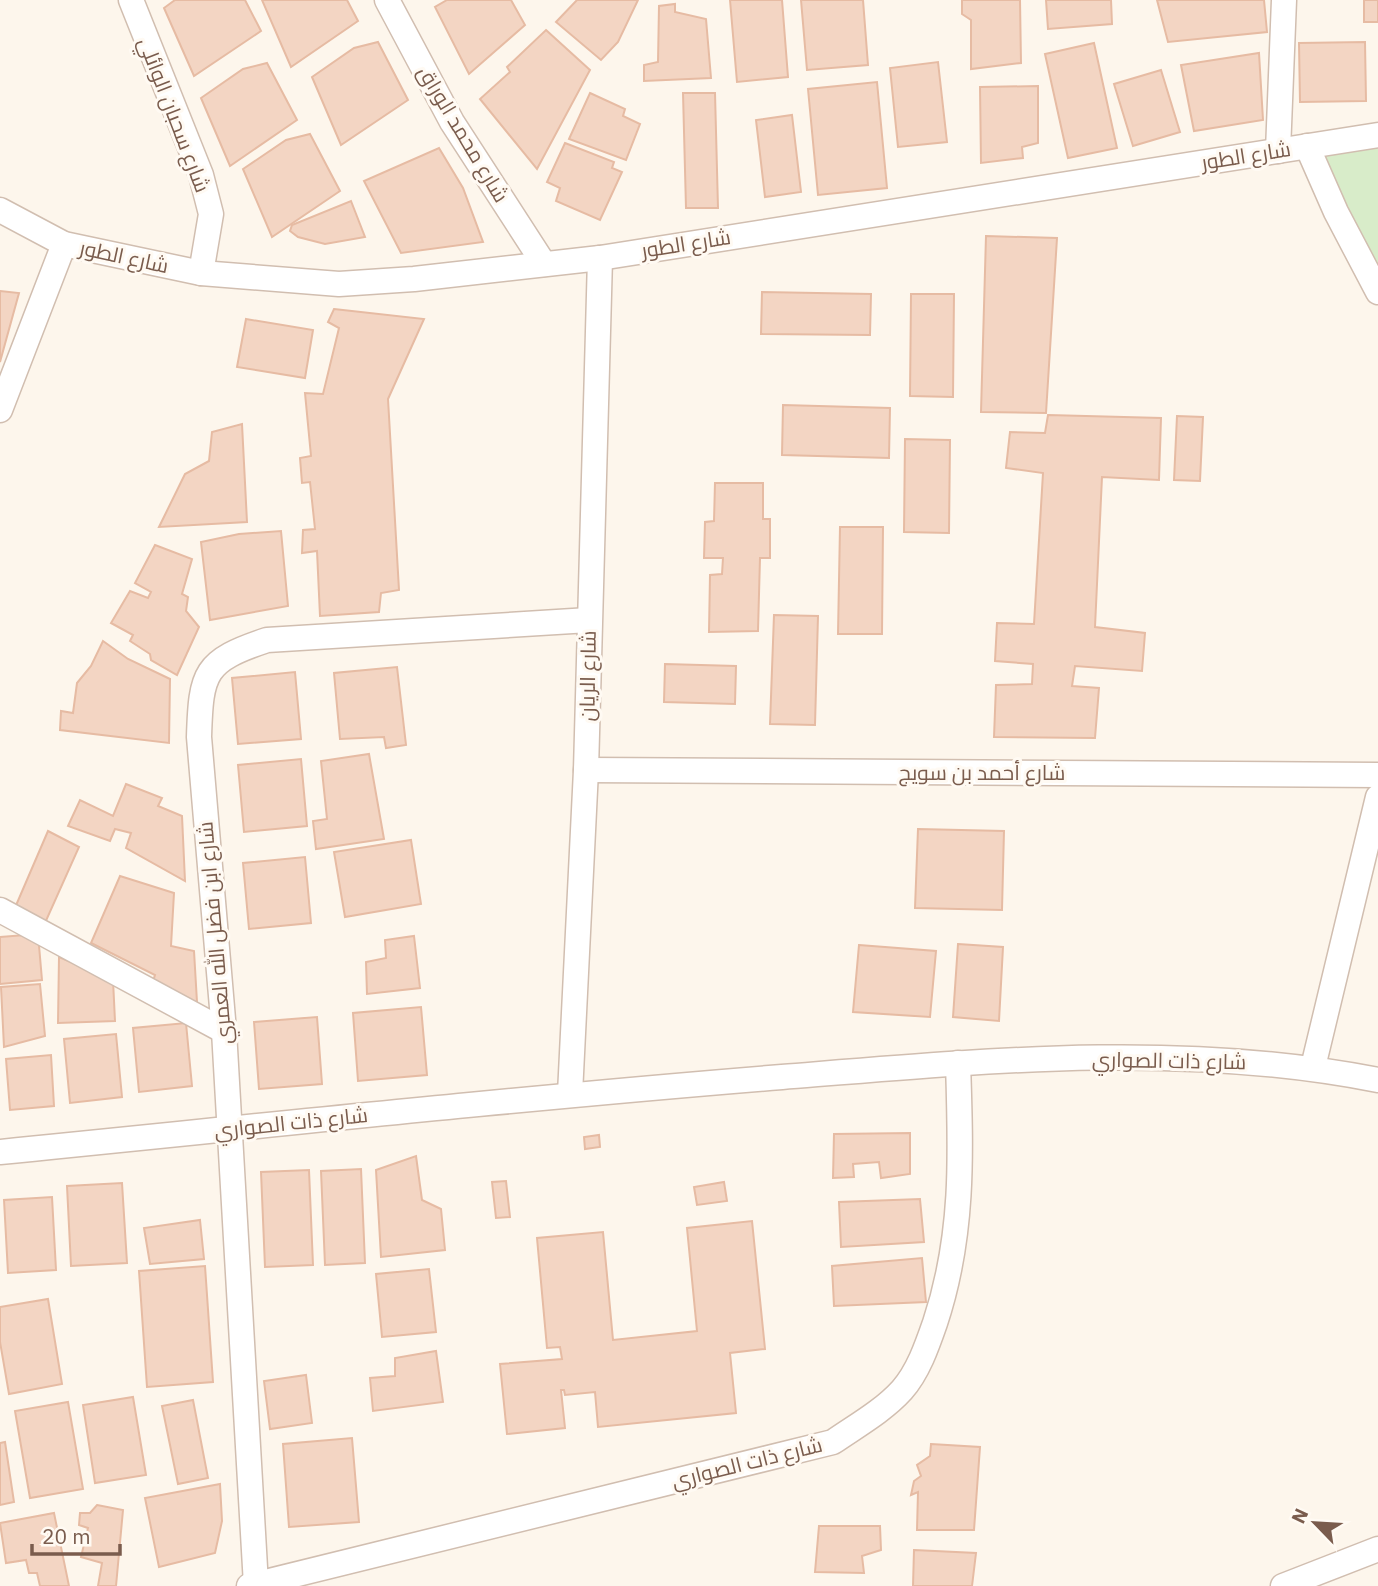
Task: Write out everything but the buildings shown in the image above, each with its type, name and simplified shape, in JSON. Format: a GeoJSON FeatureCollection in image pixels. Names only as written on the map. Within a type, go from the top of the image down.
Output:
{"type":"FeatureCollection","features":[{"type":"Feature","properties":{"kind":"street","name":"شارع سحبان الوائلي"},"geometry":{"type":"LineString","coordinates":[[131,0],[201,175],[211,215],[209,241],[201,272]]}},
{"type":"Feature","properties":{"kind":"street","name":"شارع محمد الوراق"},"geometry":{"type":"LineString","coordinates":[[387,0],[452,121],[544,264]]}},
{"type":"Feature","properties":{"kind":"street"},"geometry":{"type":"LineString","coordinates":[[1278,151],[1284,0]]}},
{"type":"Feature","properties":{"kind":"street","name":"شارع الطور"},"geometry":{"type":"LineString","coordinates":[[0,210],[64,244],[201,272],[339,284],[414,279],[600,258],[1378,135]]}},
{"type":"Feature","properties":{"kind":"street"},"geometry":{"type":"LineString","coordinates":[[1307,146],[1336,212],[1378,292]]}},
{"type":"Feature","properties":{"kind":"street"},"geometry":{"type":"LineString","coordinates":[[0,410],[64,244]]}},
{"type":"Feature","properties":{"kind":"street","name":"شارع الريان"},"geometry":{"type":"LineString","coordinates":[[570,1094],[586,770],[600,258]]}},
{"type":"Feature","properties":{"kind":"street","name":"شارع ابن فضل الله العمري"},"geometry":{"type":"LineString","coordinates":[[252,1585],[224,1031],[199,737],[200,695],[211,670],[228,653],[267,640],[589,620]]}},
{"type":"Feature","properties":{"kind":"street","name":"شارع أحمد بن سويج"},"geometry":{"type":"LineString","coordinates":[[586,770],[1378,775]]}},
{"type":"Feature","properties":{"kind":"street"},"geometry":{"type":"LineString","coordinates":[[1313,1067],[1378,797]]}},
{"type":"Feature","properties":{"kind":"street"},"geometry":{"type":"LineString","coordinates":[[0,910],[224,1031]]}},
{"type":"Feature","properties":{"kind":"street","name":"شارع ذات الصواري"},"geometry":{"type":"LineString","coordinates":[[0,1152],[570,1094],[958,1063],[1121,1057],[1216,1059],[1313,1067],[1378,1080]]}},
{"type":"Feature","properties":{"kind":"street","name":"شارع ذات الصواري"},"geometry":{"type":"LineString","coordinates":[[252,1585],[833,1442],[872,1414],[903,1390],[925,1352],[946,1290],[961,1184],[958,1063]]}},
{"type":"Feature","properties":{"kind":"street"},"geometry":{"type":"LineString","coordinates":[[1283,1586],[1378,1549]]}},
{"type":"Feature","properties":{"kind":"green space"},"geometry":{"type":"Polygon","coordinates":[[[1378,137],[1378,274],[1298,151],[1378,137]]]}}]}
